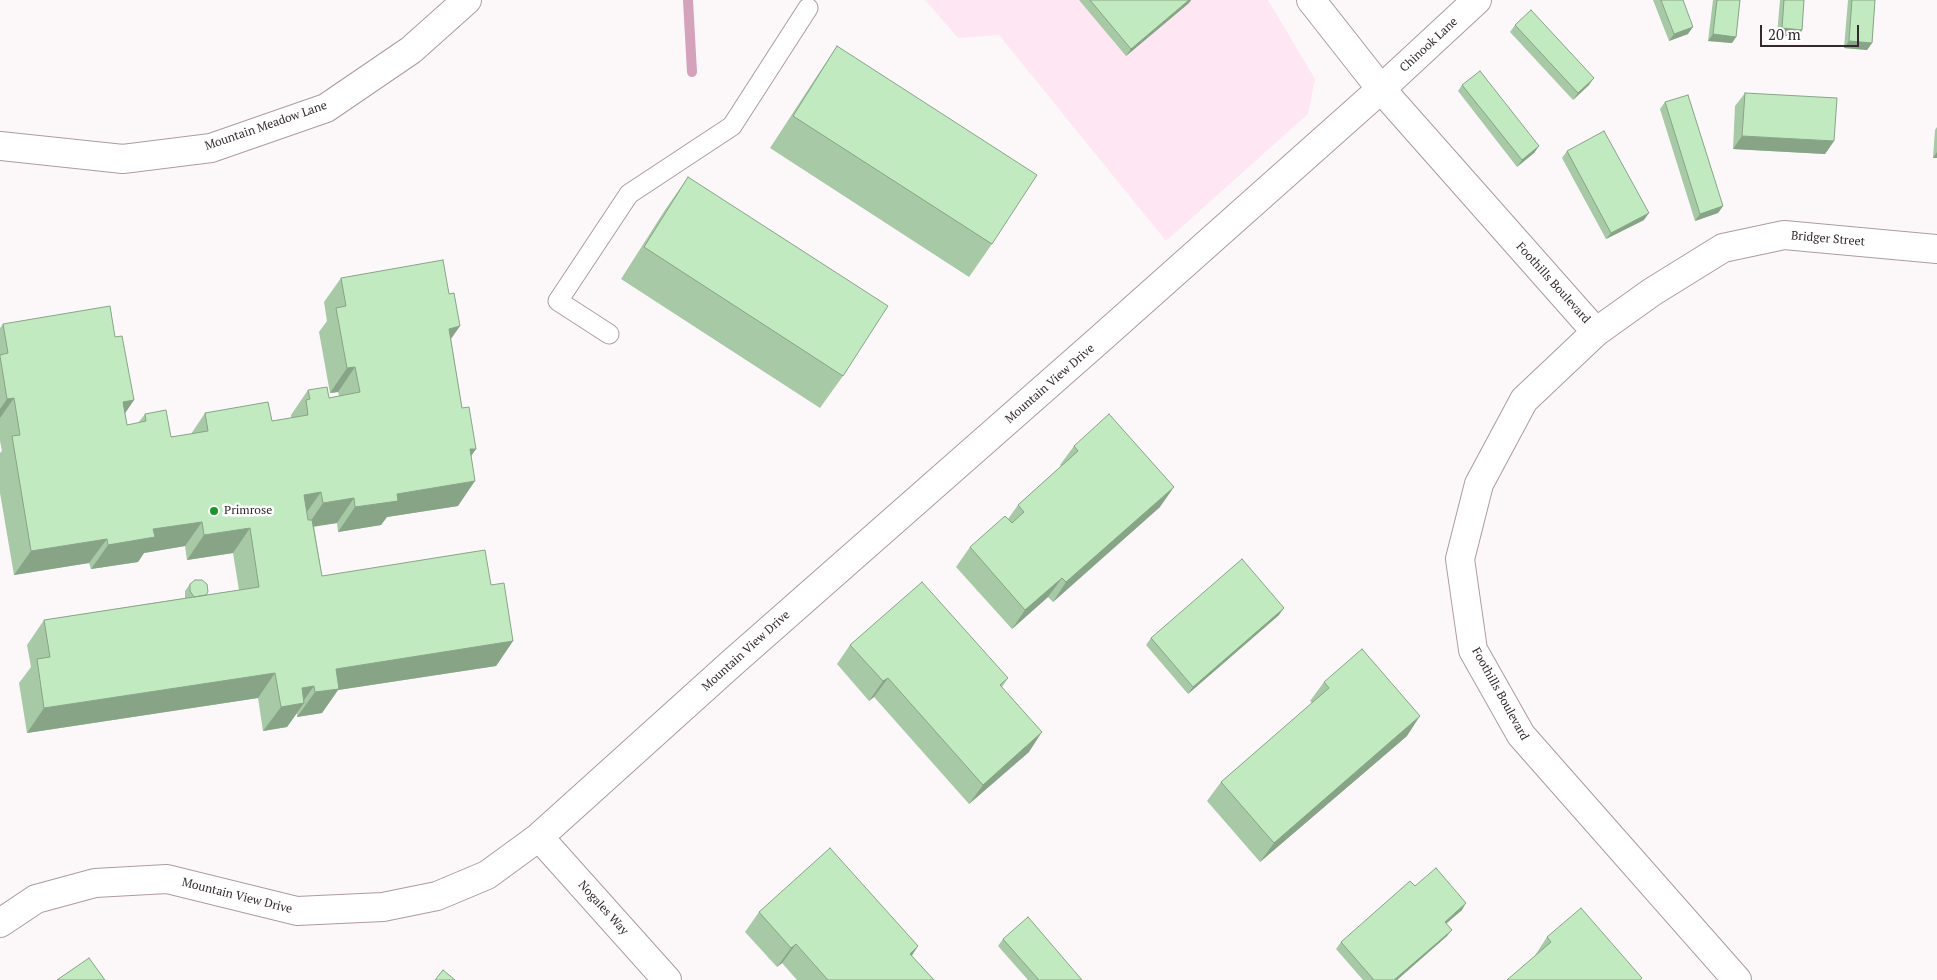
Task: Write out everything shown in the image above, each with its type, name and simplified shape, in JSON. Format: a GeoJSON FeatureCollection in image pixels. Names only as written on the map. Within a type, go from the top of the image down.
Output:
{"type":"FeatureCollection","features":[{"type":"Feature","properties":{"kind":"street","name":"Mountain Meadow Lane"},"geometry":{"type":"LineString","coordinates":[[0,146],[123,159],[211,148],[326,108],[411,50],[468,0]]}},
{"type":"Feature","properties":{"kind":"street","name":"Foothills Boulevard"},"geometry":{"type":"LineString","coordinates":[[1311,0],[1381,89],[1596,332],[1524,400],[1479,484],[1460,559],[1474,650],[1521,735],[1737,980]]}},
{"type":"Feature","properties":{"kind":"street","name":"Chinook Lane"},"geometry":{"type":"LineString","coordinates":[[1381,89],[1477,0]]}},
{"type":"Feature","properties":{"kind":"street","name":"Mountain View Drive"},"geometry":{"type":"LineString","coordinates":[[0,923],[36,900],[95,882],[167,879],[298,911],[383,907],[437,896],[487,875],[539,837],[732,663],[1381,89]]}},
{"type":"Feature","properties":{"kind":"street","name":"Bridger Street"},"geometry":{"type":"LineString","coordinates":[[1596,332],[1652,292],[1723,248],[1784,235],[1937,249]]}},
{"type":"Feature","properties":{"kind":"street","name":"Nogales Way"},"geometry":{"type":"LineString","coordinates":[[539,837],[667,980]]}},
{"type":"Feature","properties":{"kind":"lane"},"geometry":{"type":"LineString","coordinates":[[609,334],[558,300],[629,194],[732,126],[808,8]]}},
{"type":"Feature","properties":{"kind":"shaded area"},"geometry":{"type":"Polygon","coordinates":[[[925,0],[1268,0],[1315,79],[1308,114],[1166,241],[999,35],[958,38],[925,0]]]}},
{"type":"Feature","properties":{"kind":"building"},"geometry":{"type":"Polygon","coordinates":[[[1090,0],[1189,0],[1131,49],[1090,0]]]}},
{"type":"Feature","properties":{"kind":"building"},"geometry":{"type":"Polygon","coordinates":[[[1661,0],[1683,0],[1693,27],[1674,34],[1661,0]]]}},
{"type":"Feature","properties":{"kind":"building"},"geometry":{"type":"Polygon","coordinates":[[[1717,0],[1740,0],[1736,37],[1713,34],[1717,0]]]}},
{"type":"Feature","properties":{"kind":"building"},"geometry":{"type":"Polygon","coordinates":[[[1784,0],[1804,0],[1802,30],[1782,28],[1784,0]]]}},
{"type":"Feature","properties":{"kind":"building"},"geometry":{"type":"Polygon","coordinates":[[[1852,0],[1875,0],[1872,43],[1849,41],[1852,0]]]}},
{"type":"Feature","properties":{"kind":"building"},"geometry":{"type":"Polygon","coordinates":[[[1531,10],[1594,78],[1578,93],[1515,25],[1531,10]]]}},
{"type":"Feature","properties":{"kind":"building"},"geometry":{"type":"Polygon","coordinates":[[[837,46],[1037,175],[992,244],[793,116],[837,46]]]}},
{"type":"Feature","properties":{"kind":"building"},"geometry":{"type":"Polygon","coordinates":[[[1480,71],[1539,146],[1522,160],[1462,85],[1480,71]]]}},
{"type":"Feature","properties":{"kind":"building"},"geometry":{"type":"Polygon","coordinates":[[[1745,93],[1837,98],[1834,141],[1742,136],[1745,93]]]}},
{"type":"Feature","properties":{"kind":"building"},"geometry":{"type":"Polygon","coordinates":[[[1688,95],[1723,206],[1700,214],[1665,102],[1688,95]]]}},
{"type":"Feature","properties":{"kind":"building"},"geometry":{"type":"Polygon","coordinates":[[[1604,131],[1649,213],[1611,233],[1567,151],[1604,131]]]}},
{"type":"Feature","properties":{"kind":"building"},"geometry":{"type":"Polygon","coordinates":[[[688,177],[888,306],[843,376],[644,247],[688,177]]]}},
{"type":"Feature","properties":{"kind":"building","name":"Primrose"},"geometry":{"type":"Polygon","coordinates":[[[443,260],[449,294],[454,293],[460,326],[449,329],[462,408],[469,407],[476,449],[470,449],[475,481],[397,494],[398,501],[355,507],[354,498],[323,503],[321,492],[304,495],[308,520],[312,520],[322,576],[485,550],[491,585],[504,583],[513,641],[336,669],[339,689],[315,692],[314,686],[302,688],[304,703],[281,707],[275,673],[44,708],[37,659],[50,657],[44,620],[259,587],[250,528],[204,535],[202,522],[153,529],[155,537],[108,545],[107,539],[31,551],[12,436],[20,435],[14,398],[7,399],[0,356],[8,353],[3,324],[110,306],[115,337],[122,336],[134,400],[123,402],[127,425],[146,421],[145,414],[166,410],[171,437],[208,431],[205,413],[268,402],[272,421],[308,415],[306,400],[310,399],[308,390],[327,387],[329,398],[360,392],[355,367],[347,368],[336,308],[346,306],[341,278],[443,260]]]}},
{"type":"Feature","properties":{"kind":"building"},"geometry":{"type":"Polygon","coordinates":[[[1109,414],[1174,487],[1066,582],[1062,578],[1025,610],[970,547],[1005,516],[1012,523],[1024,512],[1018,505],[1078,451],[1074,446],[1109,414]]]}},
{"type":"Feature","properties":{"kind":"building"},"geometry":{"type":"Polygon","coordinates":[[[1242,559],[1284,608],[1193,687],[1151,638],[1242,559]]]}},
{"type":"Feature","properties":{"kind":"building"},"geometry":{"type":"Polygon","coordinates":[[[195,580],[202,580],[207,584],[208,592],[206,595],[194,597],[190,591],[190,584],[195,580]]]}},
{"type":"Feature","properties":{"kind":"building"},"geometry":{"type":"Polygon","coordinates":[[[922,582],[1008,678],[1000,685],[1042,732],[983,785],[888,678],[883,681],[850,645],[922,582]]]}},
{"type":"Feature","properties":{"kind":"building"},"geometry":{"type":"Polygon","coordinates":[[[1362,649],[1420,716],[1274,843],[1221,782],[1329,688],[1324,682],[1362,649]]]}},
{"type":"Feature","properties":{"kind":"building"},"geometry":{"type":"Polygon","coordinates":[[[830,848],[918,946],[910,954],[934,980],[828,980],[796,944],[791,948],[759,912],[830,848]]]}},
{"type":"Feature","properties":{"kind":"building"},"geometry":{"type":"Polygon","coordinates":[[[1436,868],[1466,903],[1445,922],[1452,930],[1394,980],[1374,980],[1341,942],[1410,881],[1415,886],[1436,868]]]}},
{"type":"Feature","properties":{"kind":"building"},"geometry":{"type":"Polygon","coordinates":[[[1581,908],[1642,978],[1640,980],[1507,980],[1551,942],[1547,937],[1581,908]]]}},
{"type":"Feature","properties":{"kind":"building"},"geometry":{"type":"Polygon","coordinates":[[[1028,917],[1082,980],[1039,980],[1003,939],[1028,917]]]}},
{"type":"Feature","properties":{"kind":"building"},"geometry":{"type":"Polygon","coordinates":[[[89,958],[105,980],[57,980],[89,958]]]}},
{"type":"Feature","properties":{"kind":"building"},"geometry":{"type":"Polygon","coordinates":[[[443,970],[455,980],[435,980],[443,970]]]}},
{"type":"Feature","properties":{"kind":"waterway"},"geometry":{"type":"LineString","coordinates":[[688,0],[692,72]]}},
{"type":"Feature","properties":{"kind":"place","name":"Primrose"},"geometry":{"type":"Point","coordinates":[214,511]}}]}
